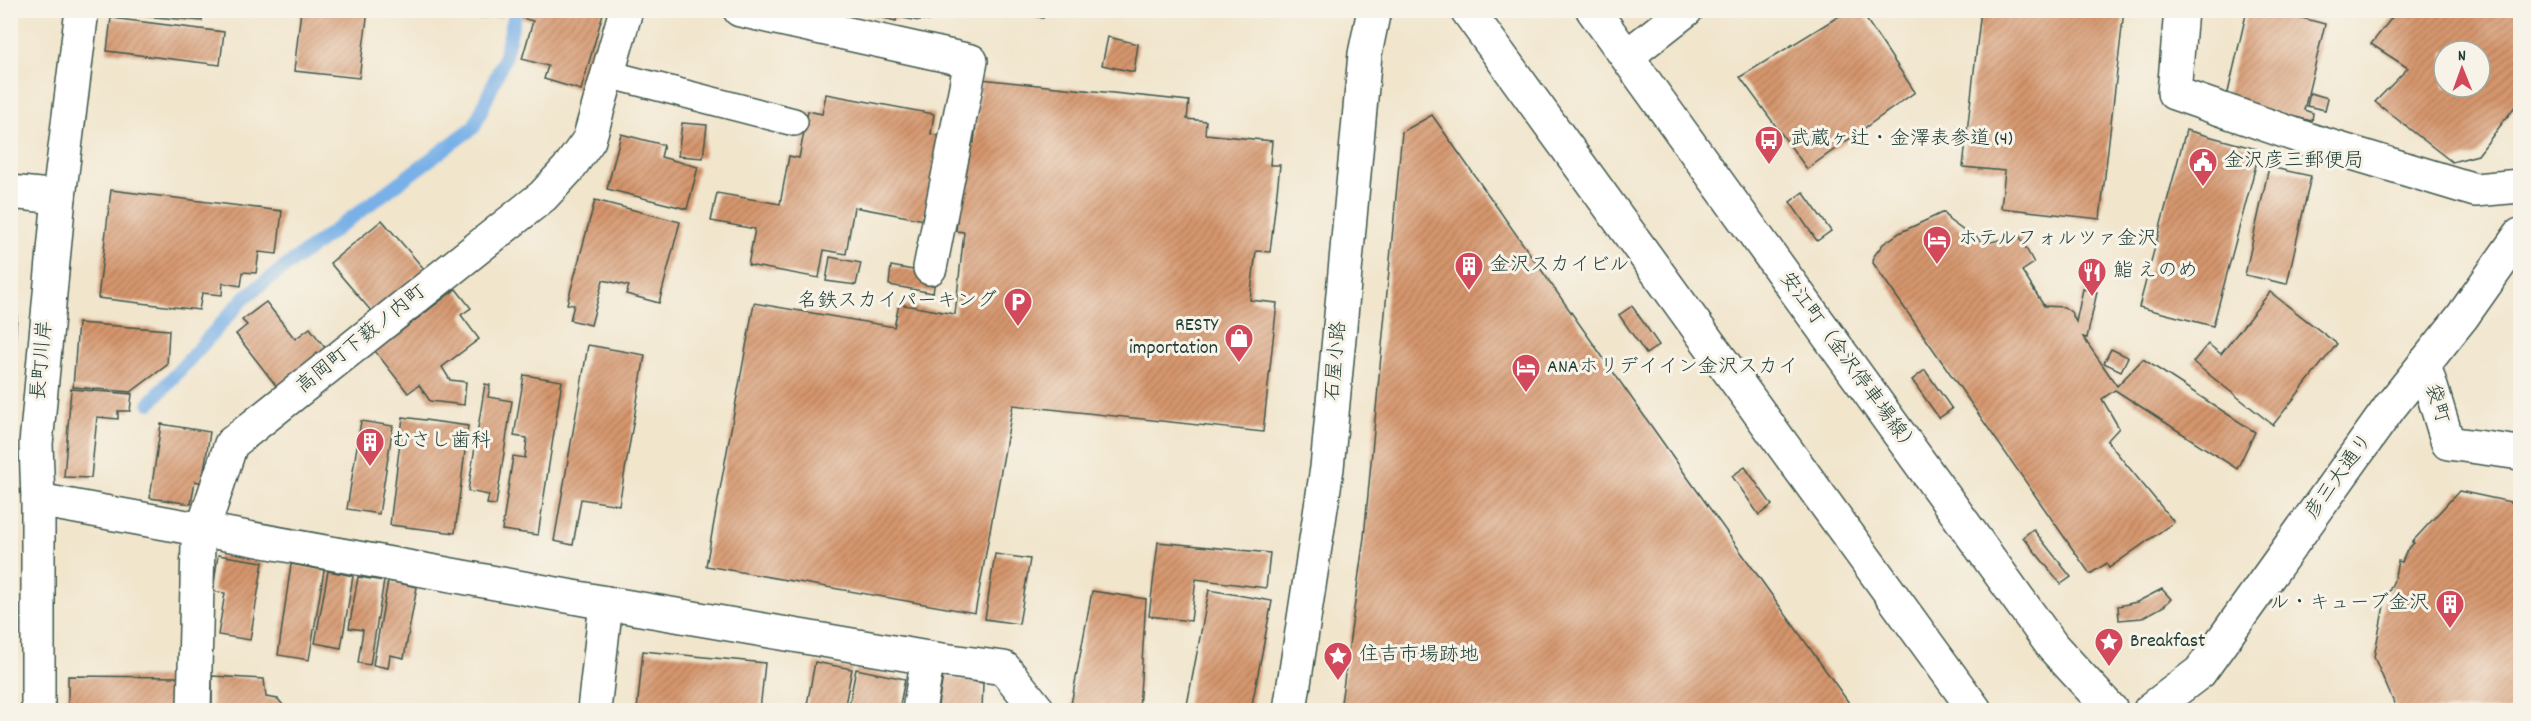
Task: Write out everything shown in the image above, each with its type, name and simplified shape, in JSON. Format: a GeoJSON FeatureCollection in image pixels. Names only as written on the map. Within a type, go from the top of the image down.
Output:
{"type":"FeatureCollection","features":[{"type":"Feature","properties":{"kind":"street","name":"長町川岸"},"geometry":{"type":"LineString","coordinates":[[38,711],[38,500],[23,443],[82,10]]}},
{"type":"Feature","properties":{"kind":"street","name":"高岡町下薮ノ内町"},"geometry":{"type":"LineString","coordinates":[[194,711],[198,544],[231,444],[543,196],[568,169],[589,140],[626,10]]}},
{"type":"Feature","properties":{"kind":"street"},"geometry":{"type":"LineString","coordinates":[[740,10],[971,61],[930,268]]}},
{"type":"Feature","properties":{"kind":"street","name":"石屋小路"},"geometry":{"type":"LineString","coordinates":[[1290,711],[1327,468],[1365,54],[1374,10]]}},
{"type":"Feature","properties":{"kind":"street"},"geometry":{"type":"LineString","coordinates":[[1467,10],[1975,711]]}},
{"type":"Feature","properties":{"kind":"street","name":"安江町（金沢停車場線）"},"geometry":{"type":"LineString","coordinates":[[1593,10],[2053,647],[2111,711]]}},
{"type":"Feature","properties":{"kind":"street"},"geometry":{"type":"LineString","coordinates":[[1627,56],[1686,10]]}},
{"type":"Feature","properties":{"kind":"street"},"geometry":{"type":"LineString","coordinates":[[2181,10],[2174,93],[2316,142],[2475,190],[2520,186]]}},
{"type":"Feature","properties":{"kind":"street"},"geometry":{"type":"LineString","coordinates":[[10,192],[58,197]]}},
{"type":"Feature","properties":{"kind":"street","name":"彦三大通り"},"geometry":{"type":"LineString","coordinates":[[2150,711],[2200,672],[2390,407],[2462,318],[2520,235]]}},
{"type":"Feature","properties":{"kind":"street","name":"袋町"},"geometry":{"type":"LineString","coordinates":[[2424,364],[2448,443],[2520,453]]}},
{"type":"Feature","properties":{"kind":"street"},"geometry":{"type":"LineString","coordinates":[[38,500],[606,603],[928,658],[1004,668],[1038,711]]}},
{"type":"Feature","properties":{"kind":"street"},"geometry":{"type":"LineString","coordinates":[[594,711],[606,603]]}},
{"type":"Feature","properties":{"kind":"street"},"geometry":{"type":"LineString","coordinates":[[919,711],[928,658]]}},
{"type":"Feature","properties":{"kind":"lane"},"geometry":{"type":"LineString","coordinates":[[608,74],[794,122]]}},
{"type":"Feature","properties":{"kind":"building"},"geometry":{"type":"Polygon","coordinates":[[[107,10],[203,10],[202,21],[107,13],[107,10]]]}},
{"type":"Feature","properties":{"kind":"building"},"geometry":{"type":"Polygon","coordinates":[[[301,10],[368,11],[359,78],[294,71],[301,10]]]}},
{"type":"Feature","properties":{"kind":"building"},"geometry":{"type":"Polygon","coordinates":[[[464,10],[503,10],[503,17],[465,18],[464,10]]]}},
{"type":"Feature","properties":{"kind":"building"},"geometry":{"type":"Polygon","coordinates":[[[524,10],[604,10],[581,90],[544,79],[548,66],[522,59],[533,21],[522,18],[524,10]]]}},
{"type":"Feature","properties":{"kind":"building"},"geometry":{"type":"Polygon","coordinates":[[[852,10],[931,10],[929,21],[897,17],[896,21],[852,10]]]}},
{"type":"Feature","properties":{"kind":"building"},"geometry":{"type":"Polygon","coordinates":[[[1010,10],[1045,10],[1043,18],[1010,10]]]}},
{"type":"Feature","properties":{"kind":"building"},"geometry":{"type":"Polygon","coordinates":[[[1849,10],[1860,10],[1915,92],[1807,169],[1740,77],[1849,10]]]}},
{"type":"Feature","properties":{"kind":"building"},"geometry":{"type":"Polygon","coordinates":[[[1981,10],[2124,10],[2100,219],[2001,208],[2005,171],[1963,167],[1981,10]]]}},
{"type":"Feature","properties":{"kind":"building"},"geometry":{"type":"Polygon","coordinates":[[[2247,10],[2271,10],[2325,24],[2304,110],[2313,113],[2312,121],[2226,101],[2247,10]]]}},
{"type":"Feature","properties":{"kind":"building"},"geometry":{"type":"Polygon","coordinates":[[[2398,10],[2520,10],[2520,100],[2478,155],[2452,162],[2375,102],[2408,68],[2371,44],[2398,10]]]}},
{"type":"Feature","properties":{"kind":"building"},"geometry":{"type":"Polygon","coordinates":[[[111,18],[224,32],[220,65],[107,51],[111,18]]]}},
{"type":"Feature","properties":{"kind":"building"},"geometry":{"type":"Polygon","coordinates":[[[1108,37],[1138,44],[1134,72],[1102,65],[1108,37]]]}},
{"type":"Feature","properties":{"kind":"building"},"geometry":{"type":"Polygon","coordinates":[[[981,79],[1189,101],[1187,119],[1206,121],[1205,134],[1272,141],[1270,165],[1280,165],[1270,252],[1256,251],[1250,300],[1277,303],[1263,432],[1013,405],[975,613],[706,566],[754,303],[894,327],[899,304],[955,314],[964,232],[956,231],[965,142],[974,143],[981,79]]]}},
{"type":"Feature","properties":{"kind":"building"},"geometry":{"type":"Polygon","coordinates":[[[2310,93],[2328,98],[2325,110],[2307,106],[2310,93]]]}},
{"type":"Feature","properties":{"kind":"building"},"geometry":{"type":"Polygon","coordinates":[[[826,94],[934,114],[931,134],[940,136],[924,220],[854,207],[846,254],[824,250],[819,278],[748,265],[755,229],[711,221],[717,193],[780,204],[789,156],[799,158],[808,111],[822,114],[826,94]]]}},
{"type":"Feature","properties":{"kind":"building","name":"金沢スカイビル"},"geometry":{"type":"Polygon","coordinates":[[[1432,115],[1854,710],[1340,710],[1364,537],[1402,132],[1432,115]]]}},
{"type":"Feature","properties":{"kind":"building"},"geometry":{"type":"Polygon","coordinates":[[[682,123],[707,125],[703,158],[678,156],[682,123]]]}},
{"type":"Feature","properties":{"kind":"building"},"geometry":{"type":"Polygon","coordinates":[[[2186,130],[2260,150],[2213,326],[2139,307],[2186,130]]]}},
{"type":"Feature","properties":{"kind":"building"},"geometry":{"type":"Polygon","coordinates":[[[621,134],[664,145],[661,157],[698,167],[687,209],[607,189],[621,134]]]}},
{"type":"Feature","properties":{"kind":"building"},"geometry":{"type":"Polygon","coordinates":[[[2269,167],[2311,176],[2287,284],[2245,275],[2269,167]]]}},
{"type":"Feature","properties":{"kind":"building"},"geometry":{"type":"Polygon","coordinates":[[[111,190],[282,211],[277,254],[259,252],[256,273],[243,272],[241,286],[223,283],[222,295],[202,293],[199,310],[98,298],[111,190]]]}},
{"type":"Feature","properties":{"kind":"building"},"geometry":{"type":"Polygon","coordinates":[[[1803,192],[1831,231],[1817,241],[1790,202],[1803,192]]]}},
{"type":"Feature","properties":{"kind":"building"},"geometry":{"type":"Polygon","coordinates":[[[595,200],[680,222],[659,303],[626,294],[629,286],[603,280],[591,325],[570,320],[574,305],[567,304],[595,200]]]}},
{"type":"Feature","properties":{"kind":"building"},"geometry":{"type":"Polygon","coordinates":[[[1944,212],[1949,220],[1971,236],[1974,234],[1983,244],[2019,235],[2034,263],[2022,271],[2044,306],[2064,307],[2071,312],[2076,322],[2083,289],[2097,292],[2087,338],[2083,337],[2117,386],[2143,359],[2255,432],[2237,469],[2115,390],[2102,399],[2119,428],[2107,441],[2174,522],[2109,568],[2107,563],[2090,574],[1873,263],[1874,256],[1883,244],[1901,232],[1944,212]]]}},
{"type":"Feature","properties":{"kind":"building"},"geometry":{"type":"Polygon","coordinates":[[[382,220],[424,269],[372,312],[330,263],[382,220]]]}},
{"type":"Feature","properties":{"kind":"building"},"geometry":{"type":"Polygon","coordinates":[[[830,257],[861,263],[856,285],[826,281],[830,257]]]}},
{"type":"Feature","properties":{"kind":"building"},"geometry":{"type":"Polygon","coordinates":[[[891,266],[936,274],[933,293],[889,285],[891,266]]]}},
{"type":"Feature","properties":{"kind":"building"},"geometry":{"type":"Polygon","coordinates":[[[456,289],[471,308],[461,315],[479,339],[442,367],[450,380],[466,382],[464,405],[430,401],[419,385],[408,393],[375,351],[456,289]]]}},
{"type":"Feature","properties":{"kind":"building"},"geometry":{"type":"Polygon","coordinates":[[[2270,292],[2337,344],[2273,425],[2193,362],[2208,344],[2221,354],[2270,292]]]}},
{"type":"Feature","properties":{"kind":"building"},"geometry":{"type":"Polygon","coordinates":[[[266,302],[295,339],[310,328],[326,349],[277,387],[236,334],[247,325],[242,320],[266,302]]]}},
{"type":"Feature","properties":{"kind":"building"},"geometry":{"type":"Polygon","coordinates":[[[1632,306],[1659,345],[1646,354],[1619,315],[1632,306]]]}},
{"type":"Feature","properties":{"kind":"building"},"geometry":{"type":"Polygon","coordinates":[[[10,313],[17,314],[13,371],[10,371],[10,313]]]}},
{"type":"Feature","properties":{"kind":"building"},"geometry":{"type":"Polygon","coordinates":[[[78,323],[169,330],[167,365],[131,392],[73,387],[78,323]]]}},
{"type":"Feature","properties":{"kind":"building"},"geometry":{"type":"Polygon","coordinates":[[[588,345],[645,355],[619,505],[581,499],[573,545],[554,541],[588,345]]]}},
{"type":"Feature","properties":{"kind":"building"},"geometry":{"type":"Polygon","coordinates":[[[2111,349],[2128,357],[2121,371],[2104,363],[2111,349]]]}},
{"type":"Feature","properties":{"kind":"building"},"geometry":{"type":"Polygon","coordinates":[[[1925,370],[1952,409],[1939,418],[1912,380],[1925,370]]]}},
{"type":"Feature","properties":{"kind":"building"},"geometry":{"type":"Polygon","coordinates":[[[524,375],[562,381],[538,535],[502,530],[513,456],[525,458],[527,438],[514,436],[524,375]]]}},
{"type":"Feature","properties":{"kind":"building"},"geometry":{"type":"Polygon","coordinates":[[[485,384],[490,385],[488,397],[512,401],[496,505],[487,504],[489,495],[468,491],[485,384]]]}},
{"type":"Feature","properties":{"kind":"building"},"geometry":{"type":"Polygon","coordinates":[[[71,389],[132,394],[130,411],[118,411],[118,419],[97,417],[91,478],[64,477],[71,389]]]}},
{"type":"Feature","properties":{"kind":"building"},"geometry":{"type":"Polygon","coordinates":[[[403,417],[468,426],[455,533],[390,525],[403,417]]]}},
{"type":"Feature","properties":{"kind":"building","name":"むさし歯科"},"geometry":{"type":"Polygon","coordinates":[[[361,421],[393,426],[379,514],[347,509],[361,421]]]}},
{"type":"Feature","properties":{"kind":"building"},"geometry":{"type":"Polygon","coordinates":[[[161,424],[210,432],[202,483],[195,481],[191,504],[150,498],[161,424]]]}},
{"type":"Feature","properties":{"kind":"building"},"geometry":{"type":"Polygon","coordinates":[[[1745,467],[1772,505],[1759,515],[1732,476],[1745,467]]]}},
{"type":"Feature","properties":{"kind":"building","name":"ル・キューブ金沢"},"geometry":{"type":"Polygon","coordinates":[[[2459,491],[2520,504],[2520,710],[2397,710],[2374,657],[2385,600],[2394,580],[2398,561],[2402,562],[2407,550],[2414,543],[2412,542],[2459,491]]]}},
{"type":"Feature","properties":{"kind":"building"},"geometry":{"type":"Polygon","coordinates":[[[2033,529],[2071,577],[2061,584],[2023,537],[2033,529]]]}},
{"type":"Feature","properties":{"kind":"building"},"geometry":{"type":"Polygon","coordinates":[[[1158,542],[1270,553],[1266,588],[1196,579],[1191,621],[1149,616],[1158,542]]]}},
{"type":"Feature","properties":{"kind":"building"},"geometry":{"type":"Polygon","coordinates":[[[995,554],[1030,559],[1019,624],[985,619],[995,554]]]}},
{"type":"Feature","properties":{"kind":"building"},"geometry":{"type":"Polygon","coordinates":[[[218,555],[263,562],[250,640],[218,635],[225,593],[213,591],[218,555]]]}},
{"type":"Feature","properties":{"kind":"building"},"geometry":{"type":"Polygon","coordinates":[[[291,564],[324,570],[309,660],[278,655],[291,564]]]}},
{"type":"Feature","properties":{"kind":"building"},"geometry":{"type":"Polygon","coordinates":[[[328,571],[353,576],[341,648],[315,643],[328,571]]]}},
{"type":"Feature","properties":{"kind":"building"},"geometry":{"type":"Polygon","coordinates":[[[358,577],[384,581],[370,665],[358,663],[363,630],[349,628],[358,577]]]}},
{"type":"Feature","properties":{"kind":"building"},"geometry":{"type":"Polygon","coordinates":[[[388,581],[417,587],[404,658],[390,655],[388,668],[373,665],[388,581]]]}},
{"type":"Feature","properties":{"kind":"building"},"geometry":{"type":"Polygon","coordinates":[[[2162,589],[2171,599],[2164,606],[2142,618],[2119,620],[2118,606],[2137,602],[2162,589]]]}},
{"type":"Feature","properties":{"kind":"building"},"geometry":{"type":"Polygon","coordinates":[[[1209,590],[1272,601],[1251,710],[1186,710],[1209,590]]]}},
{"type":"Feature","properties":{"kind":"building"},"geometry":{"type":"Polygon","coordinates":[[[1092,591],[1146,599],[1139,710],[1070,710],[1092,591]]]}},
{"type":"Feature","properties":{"kind":"building"},"geometry":{"type":"Polygon","coordinates":[[[643,651],[765,663],[760,710],[637,710],[643,651]]]}},
{"type":"Feature","properties":{"kind":"building"},"geometry":{"type":"Polygon","coordinates":[[[815,662],[852,669],[844,710],[806,710],[815,662]]]}},
{"type":"Feature","properties":{"kind":"building"},"geometry":{"type":"Polygon","coordinates":[[[856,669],[905,679],[899,710],[848,710],[856,669]]]}},
{"type":"Feature","properties":{"kind":"building"},"geometry":{"type":"Polygon","coordinates":[[[68,676],[181,677],[180,710],[68,710],[68,676]]]}},
{"type":"Feature","properties":{"kind":"building"},"geometry":{"type":"Polygon","coordinates":[[[212,676],[264,679],[266,697],[278,699],[287,710],[212,710],[212,676]]]}},
{"type":"Feature","properties":{"kind":"building"},"geometry":{"type":"Polygon","coordinates":[[[943,676],[983,683],[982,710],[937,710],[943,676]]]}},
{"type":"Feature","properties":{"kind":"waterway"},"geometry":{"type":"LineString","coordinates":[[150,403],[246,296],[474,127],[504,59],[516,10]]}},
{"type":"Feature","properties":{"kind":"place","name":"武蔵ヶ辻・金澤表参道 (4)"},"geometry":{"type":"Point","coordinates":[1769,166]}},
{"type":"Feature","properties":{"kind":"place","name":"金沢彦三郵便局"},"geometry":{"type":"Point","coordinates":[2203,188]}},
{"type":"Feature","properties":{"kind":"place","name":"ホテルフォルツァ金沢"},"geometry":{"type":"Point","coordinates":[1937,266]}},
{"type":"Feature","properties":{"kind":"place","name":"金沢スカイビル"},"geometry":{"type":"Point","coordinates":[1469,292]}},
{"type":"Feature","properties":{"kind":"place","name":"鮨 えのめ"},"geometry":{"type":"Point","coordinates":[2092,298]}},
{"type":"Feature","properties":{"kind":"place","name":"名鉄スカイパーキング"},"geometry":{"type":"Point","coordinates":[1018,328]}},
{"type":"Feature","properties":{"kind":"place","name":"RESTY importation"},"geometry":{"type":"Point","coordinates":[1239,364]}},
{"type":"Feature","properties":{"kind":"place","name":"ANAホリデイイン金沢スカイ"},"geometry":{"type":"Point","coordinates":[1526,394]}},
{"type":"Feature","properties":{"kind":"place","name":"むさし歯科"},"geometry":{"type":"Point","coordinates":[370,468]}},
{"type":"Feature","properties":{"kind":"place","name":"ル・キューブ金沢"},"geometry":{"type":"Point","coordinates":[2450,630]}},
{"type":"Feature","properties":{"kind":"place","name":"Breakfast"},"geometry":{"type":"Point","coordinates":[2109,668]}},
{"type":"Feature","properties":{"kind":"place","name":"住吉市場跡地"},"geometry":{"type":"Point","coordinates":[1338,682]}}]}
